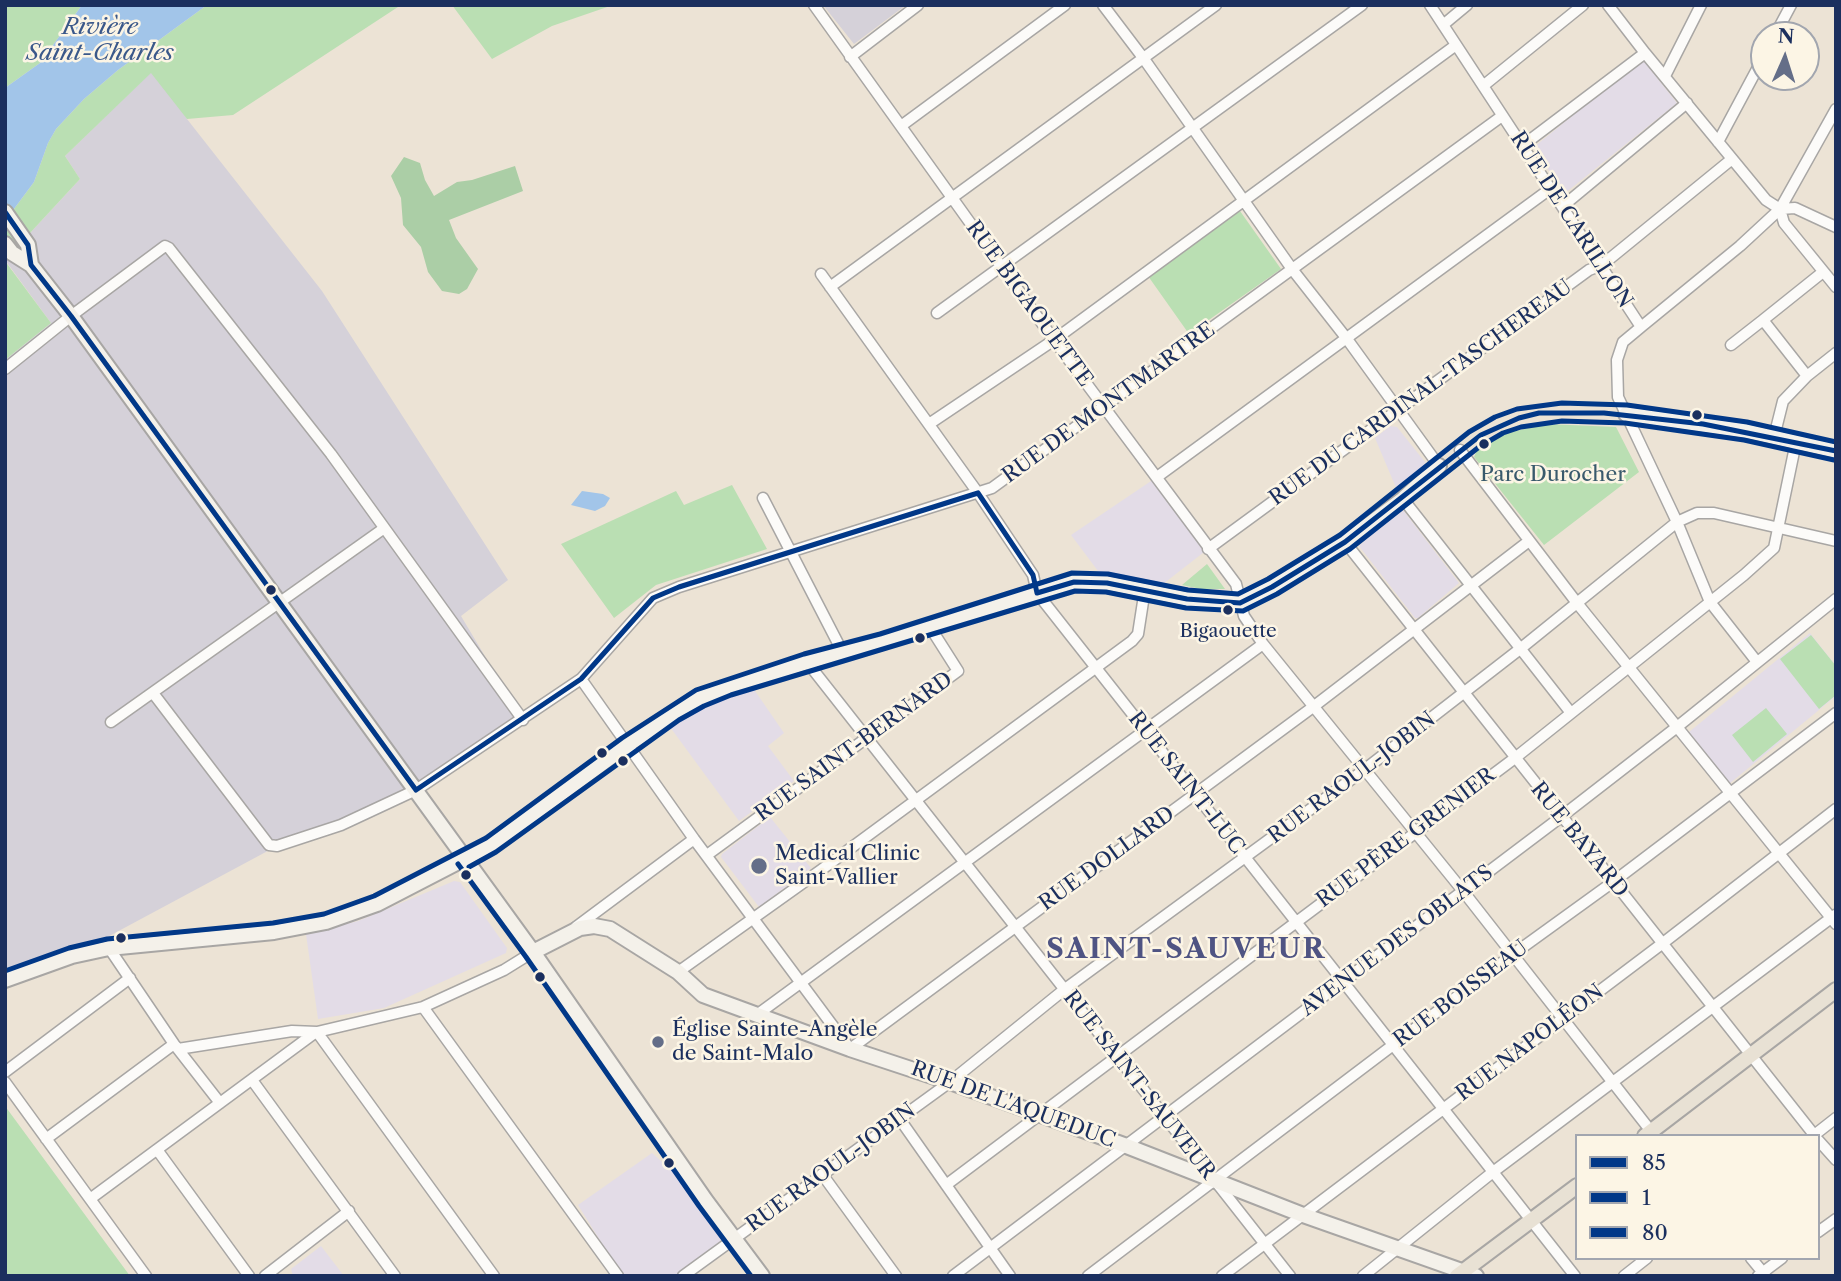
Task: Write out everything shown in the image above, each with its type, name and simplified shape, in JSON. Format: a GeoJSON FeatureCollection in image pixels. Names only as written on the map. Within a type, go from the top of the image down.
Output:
{"type":"FeatureCollection","features":[{"type":"Feature","properties":{"kind":"main road"},"geometry":{"type":"LineString","coordinates":[[1650,1134],[1836,990]]}},
{"type":"Feature","properties":{"kind":"main road"},"geometry":{"type":"LineString","coordinates":[[1465,1274],[1575,1187]]}},
{"type":"Feature","properties":{"kind":"street","name":"RUE BIGAOUETTE"},"geometry":{"type":"LineString","coordinates":[[814,5],[1054,340],[1236,584],[1244,616],[1263,644],[1463,891],[1614,1083],[1650,1134]]}},
{"type":"Feature","properties":{"kind":"street"},"geometry":{"type":"LineString","coordinates":[[850,57],[918,5]]}},
{"type":"Feature","properties":{"kind":"street"},"geometry":{"type":"LineString","coordinates":[[901,126],[1065,5]]}},
{"type":"Feature","properties":{"kind":"street"},"geometry":{"type":"LineString","coordinates":[[5,981],[72,956],[109,948],[232,938],[326,922],[377,904],[491,845],[627,745],[700,698],[807,662],[1074,582],[1107,583],[1187,599],[1240,603],[1272,587],[1345,542],[1403,499],[1439,466],[1347,339],[1292,269],[1103,5]]}},
{"type":"Feature","properties":{"kind":"street"},"geometry":{"type":"LineString","coordinates":[[830,287],[1216,5]]}},
{"type":"Feature","properties":{"kind":"street"},"geometry":{"type":"LineString","coordinates":[[937,313],[1362,5]]}},
{"type":"Feature","properties":{"kind":"street","name":"RUE DE CARILLON"},"geometry":{"type":"LineString","coordinates":[[1430,5],[1641,327],[1623,342],[1617,360],[1618,397],[1677,522],[1710,602],[1757,662]]}},
{"type":"Feature","properties":{"kind":"street"},"geometry":{"type":"LineString","coordinates":[[1443,25],[1467,5]]}},
{"type":"Feature","properties":{"kind":"street"},"geometry":{"type":"LineString","coordinates":[[1483,86],[1583,5]]}},
{"type":"Feature","properties":{"kind":"street"},"geometry":{"type":"LineString","coordinates":[[1608,5],[1644,53],[1766,200],[1780,209],[1795,208],[1836,227]]}},
{"type":"Feature","properties":{"kind":"street"},"geometry":{"type":"LineString","coordinates":[[1665,76],[1701,5]]}},
{"type":"Feature","properties":{"kind":"street"},"geometry":{"type":"LineString","coordinates":[[1782,21],[1791,5]]}},
{"type":"Feature","properties":{"kind":"street"},"geometry":{"type":"LineString","coordinates":[[929,424],[1054,340],[1455,45]]}},
{"type":"Feature","properties":{"kind":"street"},"geometry":{"type":"LineString","coordinates":[[1522,146],[1644,53]]}},
{"type":"Feature","properties":{"kind":"street"},"geometry":{"type":"LineString","coordinates":[[1718,142],[1750,82]]}},
{"type":"Feature","properties":{"kind":"street"},"geometry":{"type":"LineString","coordinates":[[1563,206],[1687,103]]}},
{"type":"Feature","properties":{"kind":"street"},"geometry":{"type":"LineString","coordinates":[[1641,327],[1740,246],[1780,209],[1836,109]]}},
{"type":"Feature","properties":{"kind":"street","name":"RUE DE MONTMARTRE"},"geometry":{"type":"LineString","coordinates":[[153,693],[269,845],[277,846],[341,825],[416,790],[523,720],[581,678],[653,598],[679,587],[992,488],[1502,116]]}},
{"type":"Feature","properties":{"kind":"street","name":"RUE DU CARDINAL-TASCHEREAU"},"geometry":{"type":"LineString","coordinates":[[1208,548],[1589,270],[1602,265],[1732,159]]}},
{"type":"Feature","properties":{"kind":"street"},"geometry":{"type":"LineString","coordinates":[[1157,477],[1550,189]]}},
{"type":"Feature","properties":{"kind":"street"},"geometry":{"type":"LineString","coordinates":[[1780,209],[1784,223],[1836,287]]}},
{"type":"Feature","properties":{"kind":"street"},"geometry":{"type":"LineString","coordinates":[[5,212],[24,239],[31,265]]}},
{"type":"Feature","properties":{"kind":"street"},"geometry":{"type":"LineString","coordinates":[[5,369],[165,246],[175,254],[328,451],[523,720]]}},
{"type":"Feature","properties":{"kind":"street"},"geometry":{"type":"LineString","coordinates":[[8,248],[31,265],[71,316],[533,952],[762,1276]]}},
{"type":"Feature","properties":{"kind":"street"},"geometry":{"type":"LineString","coordinates":[[1731,345],[1824,272]]}},
{"type":"Feature","properties":{"kind":"street","name":"RUE SAINT-LUC"},"geometry":{"type":"LineString","coordinates":[[821,274],[978,493],[1033,575],[1037,593],[1575,1276]]}},
{"type":"Feature","properties":{"kind":"street"},"geometry":{"type":"LineString","coordinates":[[1763,320],[1807,376]]}},
{"type":"Feature","properties":{"kind":"street"},"geometry":{"type":"LineString","coordinates":[[1774,437],[1783,401],[1807,376],[1836,353]]}},
{"type":"Feature","properties":{"kind":"street"},"geometry":{"type":"LineString","coordinates":[[1626,414],[1703,424],[1836,451]]}},
{"type":"Feature","properties":{"kind":"street","name":"RUE PÈRE GRENIER"},"geometry":{"type":"LineString","coordinates":[[946,1185],[1514,758],[1774,548],[1796,442]]}},
{"type":"Feature","properties":{"kind":"street"},"geometry":{"type":"LineString","coordinates":[[1363,1276],[1493,1172],[1834,919],[1577,603],[1460,450]]}},
{"type":"Feature","properties":{"kind":"street"},"geometry":{"type":"LineString","coordinates":[[763,498],[843,653]]}},
{"type":"Feature","properties":{"kind":"street"},"geometry":{"type":"LineString","coordinates":[[1403,499],[1570,713]]}},
{"type":"Feature","properties":{"kind":"street"},"geometry":{"type":"LineString","coordinates":[[1677,522],[1705,512],[1836,541]]}},
{"type":"Feature","properties":{"kind":"street","name":"RUE RAOUL-JOBIN"},"geometry":{"type":"LineString","coordinates":[[683,1276],[950,1082],[1065,989],[1364,770],[1677,522]]}},
{"type":"Feature","properties":{"kind":"street"},"geometry":{"type":"LineString","coordinates":[[111,722],[383,529]]}},
{"type":"Feature","properties":{"kind":"street","name":"RUE DOLLARD"},"geometry":{"type":"LineString","coordinates":[[850,1049],[1313,707],[1529,541]]}},
{"type":"Feature","properties":{"kind":"street","name":"RUE BAYARD"},"geometry":{"type":"LineString","coordinates":[[1345,542],[1813,1134]]}},
{"type":"Feature","properties":{"kind":"street"},"geometry":{"type":"LineString","coordinates":[[678,972],[1132,641],[1138,634],[1145,589]]}},
{"type":"Feature","properties":{"kind":"street","name":"AVENUE DES OBLATS"},"geometry":{"type":"LineString","coordinates":[[953,1276],[1561,817],[1836,598]]}},
{"type":"Feature","properties":{"kind":"street","name":"RUE SAINT-BERNARD"},"geometry":{"type":"LineString","coordinates":[[707,855],[958,671],[930,627]]}},
{"type":"Feature","properties":{"kind":"street"},"geometry":{"type":"LineString","coordinates":[[758,1014],[1263,644]]}},
{"type":"Feature","properties":{"kind":"street","name":"RUE SAINT-SAUVEUR"},"geometry":{"type":"LineString","coordinates":[[807,662],[1290,1276]]}},
{"type":"Feature","properties":{"kind":"street"},"geometry":{"type":"LineString","coordinates":[[581,678],[694,839],[850,1049]]}},
{"type":"Feature","properties":{"kind":"street","name":"RUE BOISSEAU"},"geometry":{"type":"LineString","coordinates":[[1088,1276],[1836,713]]}},
{"type":"Feature","properties":{"kind":"street","name":"RUE NAPOLÉON"},"geometry":{"type":"LineString","coordinates":[[1222,1276],[1836,809]]}},
{"type":"Feature","properties":{"kind":"street"},"geometry":{"type":"LineString","coordinates":[[46,1139],[176,1046],[292,1031],[317,1032],[423,1007],[504,970],[563,937],[694,839]]}},
{"type":"Feature","properties":{"kind":"street","name":"RUE DE L'AQUEDUC"},"geometry":{"type":"LineString","coordinates":[[563,937],[587,927],[610,929],[678,972],[703,995],[1124,1145],[1303,1215],[1465,1274]]}},
{"type":"Feature","properties":{"kind":"street"},"geometry":{"type":"LineString","coordinates":[[109,948],[176,1046],[220,1103]]}},
{"type":"Feature","properties":{"kind":"street"},"geometry":{"type":"LineString","coordinates":[[5,1072],[130,978]]}},
{"type":"Feature","properties":{"kind":"street"},"geometry":{"type":"LineString","coordinates":[[423,1007],[618,1276]]}},
{"type":"Feature","properties":{"kind":"street"},"geometry":{"type":"LineString","coordinates":[[90,1199],[317,1032]]}},
{"type":"Feature","properties":{"kind":"street"},"geometry":{"type":"LineString","coordinates":[[317,1032],[494,1276]]}},
{"type":"Feature","properties":{"kind":"street"},"geometry":{"type":"LineString","coordinates":[[252,1080],[396,1276]]}},
{"type":"Feature","properties":{"kind":"street"},"geometry":{"type":"LineString","coordinates":[[5,1082],[146,1276]]}},
{"type":"Feature","properties":{"kind":"street"},"geometry":{"type":"LineString","coordinates":[[899,1118],[1010,1276]]}},
{"type":"Feature","properties":{"kind":"street"},"geometry":{"type":"LineString","coordinates":[[1815,1134],[1836,1118]]}},
{"type":"Feature","properties":{"kind":"street"},"geometry":{"type":"LineString","coordinates":[[1820,1142],[1836,1160]]}},
{"type":"Feature","properties":{"kind":"street"},"geometry":{"type":"LineString","coordinates":[[158,1151],[250,1276]]}},
{"type":"Feature","properties":{"kind":"street"},"geometry":{"type":"LineString","coordinates":[[822,1174],[896,1276]]}},
{"type":"Feature","properties":{"kind":"street"},"geometry":{"type":"LineString","coordinates":[[272,1274],[349,1211]]}},
{"type":"Feature","properties":{"kind":"street"},"geometry":{"type":"LineString","coordinates":[[1820,1231],[1836,1219]]}},
{"type":"Feature","properties":{"kind":"street"},"geometry":{"type":"LineString","coordinates":[[1624,1276],[1644,1260]]}},
{"type":"Feature","properties":{"kind":"street"},"geometry":{"type":"LineString","coordinates":[[1752,1260],[1762,1275],[1780,1260]]}},
{"type":"Feature","properties":{"kind":"shaded area"},"geometry":{"type":"Polygon","coordinates":[[[823,5],[906,5],[854,44],[823,5]]]}},
{"type":"Feature","properties":{"kind":"shaded area"},"geometry":{"type":"Polygon","coordinates":[[[1642,59],[1677,103],[1564,194],[1534,147],[1642,59]]]}},
{"type":"Feature","properties":{"kind":"shaded area"},"geometry":{"type":"Polygon","coordinates":[[[152,71],[160,72],[187,119],[322,291],[508,580],[461,616],[523,720],[416,790],[277,846],[72,956],[5,980],[5,360],[51,323],[5,260],[80,179],[65,156],[152,71]]]}},
{"type":"Feature","properties":{"kind":"shaded area"},"geometry":{"type":"Polygon","coordinates":[[[1390,426],[1397,427],[1425,462],[1424,466],[1397,490],[1375,438],[1390,426]]]}},
{"type":"Feature","properties":{"kind":"shaded area"},"geometry":{"type":"Polygon","coordinates":[[[1157,477],[1208,549],[1154,591],[1107,583],[1071,535],[1157,477]]]}},
{"type":"Feature","properties":{"kind":"shaded area"},"geometry":{"type":"Polygon","coordinates":[[[1400,509],[1459,583],[1418,618],[1415,618],[1359,546],[1400,509]]]}},
{"type":"Feature","properties":{"kind":"shaded area"},"geometry":{"type":"Polygon","coordinates":[[[1810,633],[1836,666],[1836,696],[1729,784],[1689,732],[1810,633]]]}},
{"type":"Feature","properties":{"kind":"shaded area"},"geometry":{"type":"Polygon","coordinates":[[[753,688],[784,733],[768,746],[794,781],[739,821],[670,727],[690,713],[719,699],[753,688]]]}},
{"type":"Feature","properties":{"kind":"shaded area","name":"Medical Clinic Saint-Vallier"},"geometry":{"type":"Polygon","coordinates":[[[770,817],[811,868],[759,907],[721,857],[770,817]]]}},
{"type":"Feature","properties":{"kind":"shaded area"},"geometry":{"type":"Polygon","coordinates":[[[454,881],[460,882],[507,948],[506,953],[384,1008],[318,1019],[306,934],[358,921],[454,881]]]}},
{"type":"Feature","properties":{"kind":"shaded area"},"geometry":{"type":"Polygon","coordinates":[[[652,1153],[706,1201],[734,1238],[683,1276],[622,1276],[578,1205],[652,1153]]]}},
{"type":"Feature","properties":{"kind":"shaded area"},"geometry":{"type":"Polygon","coordinates":[[[321,1246],[344,1276],[293,1276],[291,1269],[321,1246]]]}},
{"type":"Feature","properties":{"kind":"green space"},"geometry":{"type":"Polygon","coordinates":[[[5,5],[82,5],[40,63],[5,88],[5,5]]]}},
{"type":"Feature","properties":{"kind":"green space"},"geometry":{"type":"Polygon","coordinates":[[[207,5],[401,5],[233,115],[187,119],[151,73],[65,156],[80,179],[5,260],[5,221],[34,182],[56,129],[84,99],[118,70],[207,5]]]}},
{"type":"Feature","properties":{"kind":"green space"},"geometry":{"type":"Polygon","coordinates":[[[452,5],[613,5],[552,26],[492,59],[452,5]]]}},
{"type":"Feature","properties":{"kind":"green space"},"geometry":{"type":"Polygon","coordinates":[[[404,157],[420,163],[434,196],[457,182],[515,166],[523,191],[449,220],[456,238],[478,269],[467,289],[459,294],[442,291],[428,272],[421,247],[403,225],[401,198],[391,176],[404,157]]]}},
{"type":"Feature","properties":{"kind":"green space"},"geometry":{"type":"Polygon","coordinates":[[[1240,211],[1281,269],[1189,334],[1148,276],[1240,211]]]}},
{"type":"Feature","properties":{"kind":"green space"},"geometry":{"type":"Polygon","coordinates":[[[5,261],[51,323],[5,360],[5,261]]]}},
{"type":"Feature","properties":{"kind":"green space","name":"Parc Durocher"},"geometry":{"type":"Polygon","coordinates":[[[1547,424],[1616,427],[1639,472],[1544,545],[1474,457],[1477,450],[1507,433],[1547,424]]]}},
{"type":"Feature","properties":{"kind":"green space"},"geometry":{"type":"Polygon","coordinates":[[[732,485],[767,549],[656,585],[614,618],[561,544],[676,491],[684,505],[732,485]]]}},
{"type":"Feature","properties":{"kind":"green space"},"geometry":{"type":"Polygon","coordinates":[[[1207,564],[1225,589],[1201,589],[1182,585],[1207,564]]]}},
{"type":"Feature","properties":{"kind":"green space"},"geometry":{"type":"Polygon","coordinates":[[[1811,635],[1836,666],[1836,695],[1819,709],[1780,659],[1811,635]]]}},
{"type":"Feature","properties":{"kind":"green space"},"geometry":{"type":"Polygon","coordinates":[[[1766,708],[1787,734],[1753,762],[1732,735],[1766,708]]]}},
{"type":"Feature","properties":{"kind":"green space"},"geometry":{"type":"Polygon","coordinates":[[[5,1106],[130,1276],[5,1276],[5,1106]]]}},
{"type":"Feature","properties":{"kind":"water","name":"Rivière Saint-Charles"},"geometry":{"type":"Polygon","coordinates":[[[82,5],[207,5],[118,70],[84,99],[56,129],[34,182],[5,221],[5,88],[40,63],[82,5]]]}},
{"type":"Feature","properties":{"kind":"water"},"geometry":{"type":"Polygon","coordinates":[[[582,491],[603,494],[610,498],[605,506],[595,511],[571,505],[582,491]]]}},
{"type":"Feature","properties":{"kind":"transit line","name":"85"},"geometry":{"type":"LineString","coordinates":[[5,212],[28,245],[31,265],[416,790]]}},
{"type":"Feature","properties":{"kind":"transit line","name":"80"},"geometry":{"type":"LineString","coordinates":[[5,971],[69,948],[107,939],[273,923],[324,914],[374,896],[486,838],[622,738],[696,690],[804,654],[880,634],[1072,573],[1108,574],[1188,590],[1238,594],[1340,535],[1469,432],[1495,417],[1517,409],[1562,403],[1627,405],[1747,422],[1836,442]]}},
{"type":"Feature","properties":{"kind":"transit line","name":"85"},"geometry":{"type":"LineString","coordinates":[[1037,593],[1074,582],[1107,583],[1187,599],[1240,603],[1272,587],[1345,542],[1481,435],[1519,418],[1539,413],[1604,413],[1703,424],[1836,451]]}},
{"type":"Feature","properties":{"kind":"transit line","name":"1"},"geometry":{"type":"LineString","coordinates":[[469,867],[496,852],[679,720],[731,695],[1075,591],[1106,592],[1186,608],[1243,611],[1277,594],[1350,549],[1479,447],[1503,433],[1521,427],[1562,421],[1625,423],[1744,440],[1834,460]]}},
{"type":"Feature","properties":{"kind":"transit line","name":"85"},"geometry":{"type":"LineString","coordinates":[[978,493],[1033,575],[1037,593]]}},
{"type":"Feature","properties":{"kind":"transit line","name":"85"},"geometry":{"type":"LineString","coordinates":[[416,790],[581,679],[653,598],[679,587],[978,493]]}},
{"type":"Feature","properties":{"kind":"transit line","name":"1"},"geometry":{"type":"LineString","coordinates":[[458,864],[751,1276]]}},
{"type":"Feature","properties":{"kind":"place","name":"Bigaouette"},"geometry":{"type":"Point","coordinates":[1228,610]}},
{"type":"Feature","properties":{"kind":"place","name":"Medical Clinic Saint-Vallier"},"geometry":{"type":"Point","coordinates":[759,866]}},
{"type":"Feature","properties":{"kind":"place","name":"Église Sainte-Angèle de Saint-Malo"},"geometry":{"type":"Point","coordinates":[658,1042]}},
{"type":"Feature","properties":{"kind":"district","name":"SAINT-SAUVEUR"},"geometry":{"type":"Point","coordinates":[1186,950]}}]}
